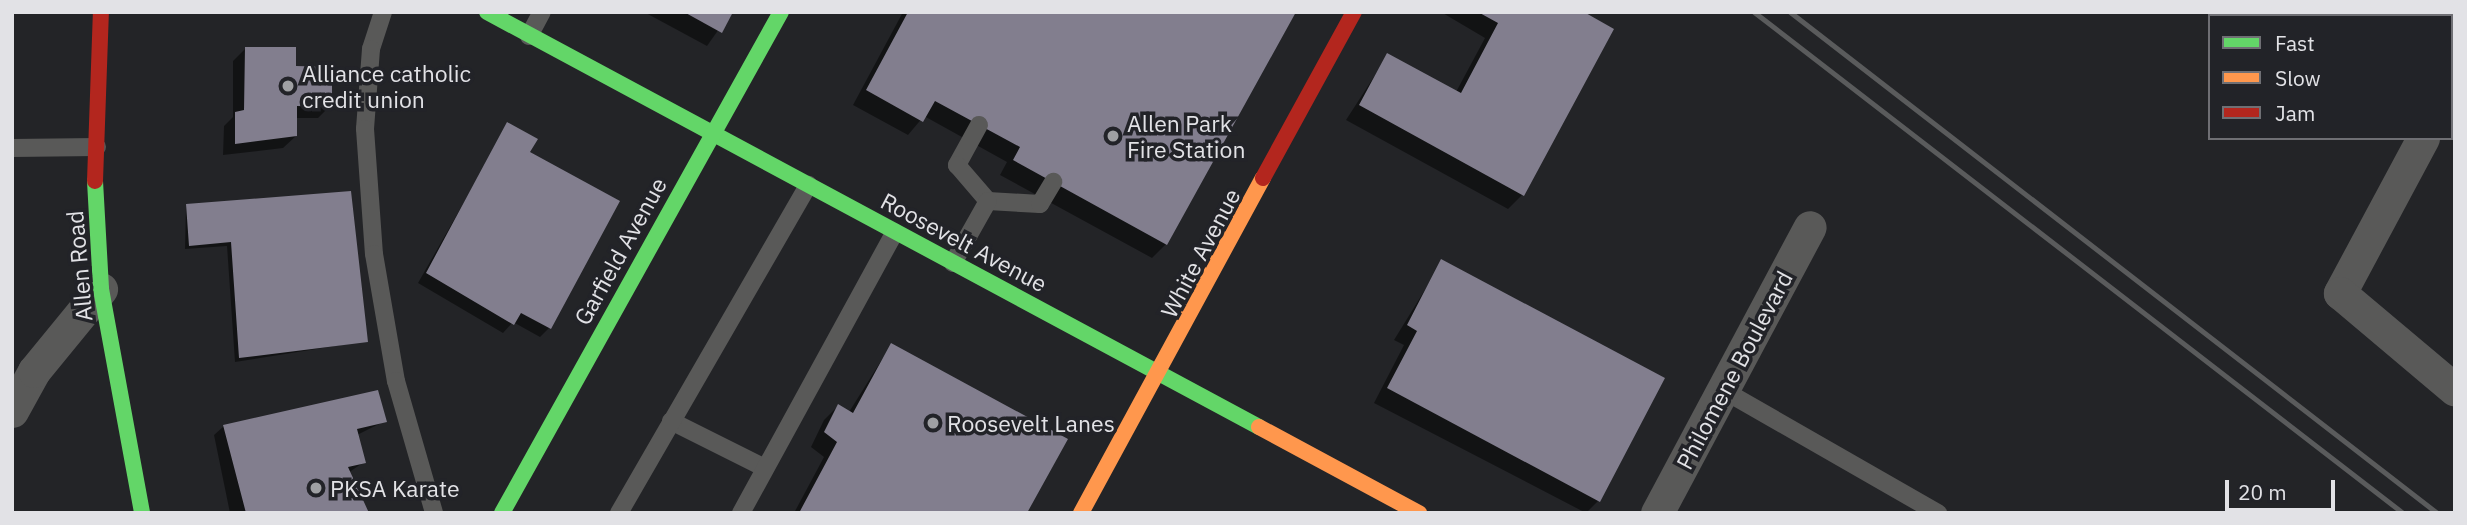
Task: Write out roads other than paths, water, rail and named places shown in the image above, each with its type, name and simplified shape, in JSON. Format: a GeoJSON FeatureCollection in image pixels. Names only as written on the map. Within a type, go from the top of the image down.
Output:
{"type":"FeatureCollection","features":[{"type":"Feature","properties":{"kind":"main road","name":"Allen Road"},"geometry":{"type":"LineString","coordinates":[[101,12],[97,147],[101,289],[142,513]]}},
{"type":"Feature","properties":{"kind":"main road","name":"Roosevelt Avenue"},"geometry":{"type":"LineString","coordinates":[[487,12],[953,263],[1163,371],[1419,513]]}},
{"type":"Feature","properties":{"kind":"main road","name":"Garfield Avenue"},"geometry":{"type":"LineString","coordinates":[[502,513],[781,12]]}},
{"type":"Feature","properties":{"kind":"main road","name":"White Avenue"},"geometry":{"type":"LineString","coordinates":[[1081,513],[1163,371],[1354,12]]}},
{"type":"Feature","properties":{"kind":"street"},"geometry":{"type":"LineString","coordinates":[[2422,140],[2340,293],[2455,390]]}},
{"type":"Feature","properties":{"kind":"street","name":"Philomene Boulevard"},"geometry":{"type":"LineString","coordinates":[[1657,513],[1810,227]]}},
{"type":"Feature","properties":{"kind":"street"},"geometry":{"type":"LineString","coordinates":[[12,411],[34,371],[101,289]]}},
{"type":"Feature","properties":{"kind":"lane"},"geometry":{"type":"LineString","coordinates":[[383,12],[371,49],[365,130],[373,254],[396,381],[434,513]]}},
{"type":"Feature","properties":{"kind":"lane"},"geometry":{"type":"LineString","coordinates":[[529,36],[542,12]]}},
{"type":"Feature","properties":{"kind":"lane"},"geometry":{"type":"LineString","coordinates":[[979,125],[957,165],[988,201],[1040,204],[1053,182]]}},
{"type":"Feature","properties":{"kind":"lane"},"geometry":{"type":"LineString","coordinates":[[12,148],[97,147]]}},
{"type":"Feature","properties":{"kind":"lane"},"geometry":{"type":"LineString","coordinates":[[619,513],[808,185]]}},
{"type":"Feature","properties":{"kind":"lane"},"geometry":{"type":"LineString","coordinates":[[953,263],[988,201]]}},
{"type":"Feature","properties":{"kind":"lane"},"geometry":{"type":"LineString","coordinates":[[741,513],[895,232]]}},
{"type":"Feature","properties":{"kind":"lane"},"geometry":{"type":"LineString","coordinates":[[1723,390],[1937,513]]}},
{"type":"Feature","properties":{"kind":"lane"},"geometry":{"type":"LineString","coordinates":[[671,421],[765,468]]}},
{"type":"Feature","properties":{"kind":"lane"},"geometry":{"type":"LineString","coordinates":[[1369,513],[1381,492]]}},
{"type":"Feature","properties":{"kind":"railway"},"geometry":{"type":"LineString","coordinates":[[1754,12],[2403,513]]}},
{"type":"Feature","properties":{"kind":"railway"},"geometry":{"type":"LineString","coordinates":[[1790,12],[2437,513]]}},
{"type":"Feature","properties":{"kind":"place","name":"Alliance catholic credit union"},"geometry":{"type":"Point","coordinates":[288,86]}},
{"type":"Feature","properties":{"kind":"place","name":"Allen Park Fire Station"},"geometry":{"type":"Point","coordinates":[1113,136]}},
{"type":"Feature","properties":{"kind":"place","name":"Roosevelt Lanes"},"geometry":{"type":"Point","coordinates":[933,423]}},
{"type":"Feature","properties":{"kind":"place","name":"PKSA Karate"},"geometry":{"type":"Point","coordinates":[316,488]}}]}
